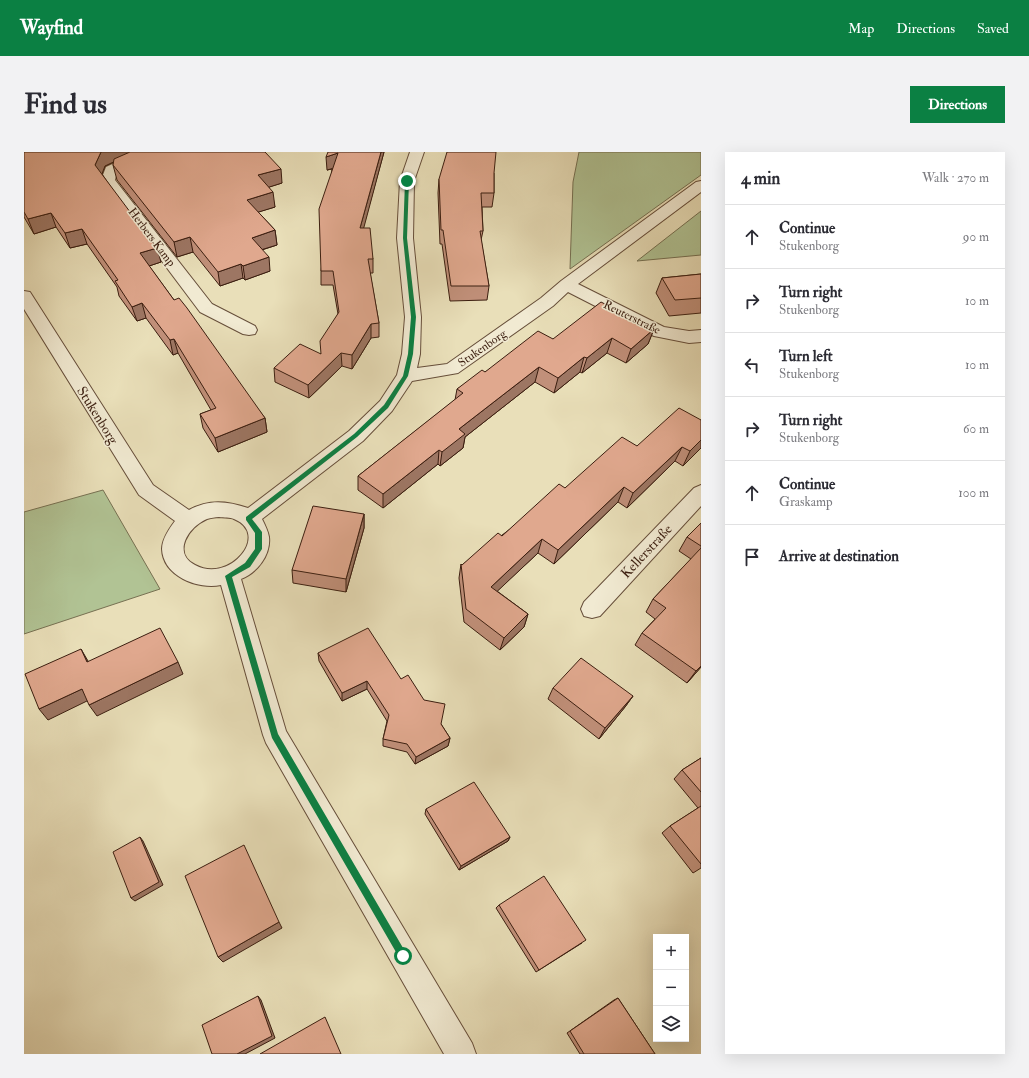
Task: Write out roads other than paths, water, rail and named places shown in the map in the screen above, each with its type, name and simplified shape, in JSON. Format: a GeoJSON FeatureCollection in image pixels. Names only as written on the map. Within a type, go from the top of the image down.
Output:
{"type":"FeatureCollection","features":[{"type":"Feature","properties":{"kind":"street","name":"Herbers Kamp"},"geometry":{"type":"LineString","coordinates":[[163,152],[128,162],[111,170],[108,180],[206,308],[250,330]]}},
{"type":"Feature","properties":{"kind":"street"},"geometry":{"type":"LineString","coordinates":[[249,518],[356,436],[386,406],[406,376],[411,354],[413,317],[405,238],[407,181],[417,152]]}},
{"type":"Feature","properties":{"kind":"street","name":"Stukenborg"},"geometry":{"type":"LineString","coordinates":[[406,376],[452,369],[547,302],[567,285],[701,185]]}},
{"type":"Feature","properties":{"kind":"street","name":"Reuterstraße"},"geometry":{"type":"LineString","coordinates":[[567,285],[660,332],[689,337],[701,336]]}},
{"type":"Feature","properties":{"kind":"street","name":"Stukenborg"},"geometry":{"type":"LineString","coordinates":[[24,296],[146,490],[188,520]]}},
{"type":"Feature","properties":{"kind":"street","name":"Kellerstraße"},"geometry":{"type":"LineString","coordinates":[[592,609],[701,493]]}},
{"type":"Feature","properties":{"kind":"street"},"geometry":{"type":"LineString","coordinates":[[219,509],[235,511],[249,518],[258,532],[258,549],[248,565],[228,576],[209,578],[190,574],[177,563],[172,548],[176,533],[188,520],[202,512],[219,509]]}},
{"type":"Feature","properties":{"kind":"street"},"geometry":{"type":"LineString","coordinates":[[228,576],[275,735],[461,1054]]}}]}
